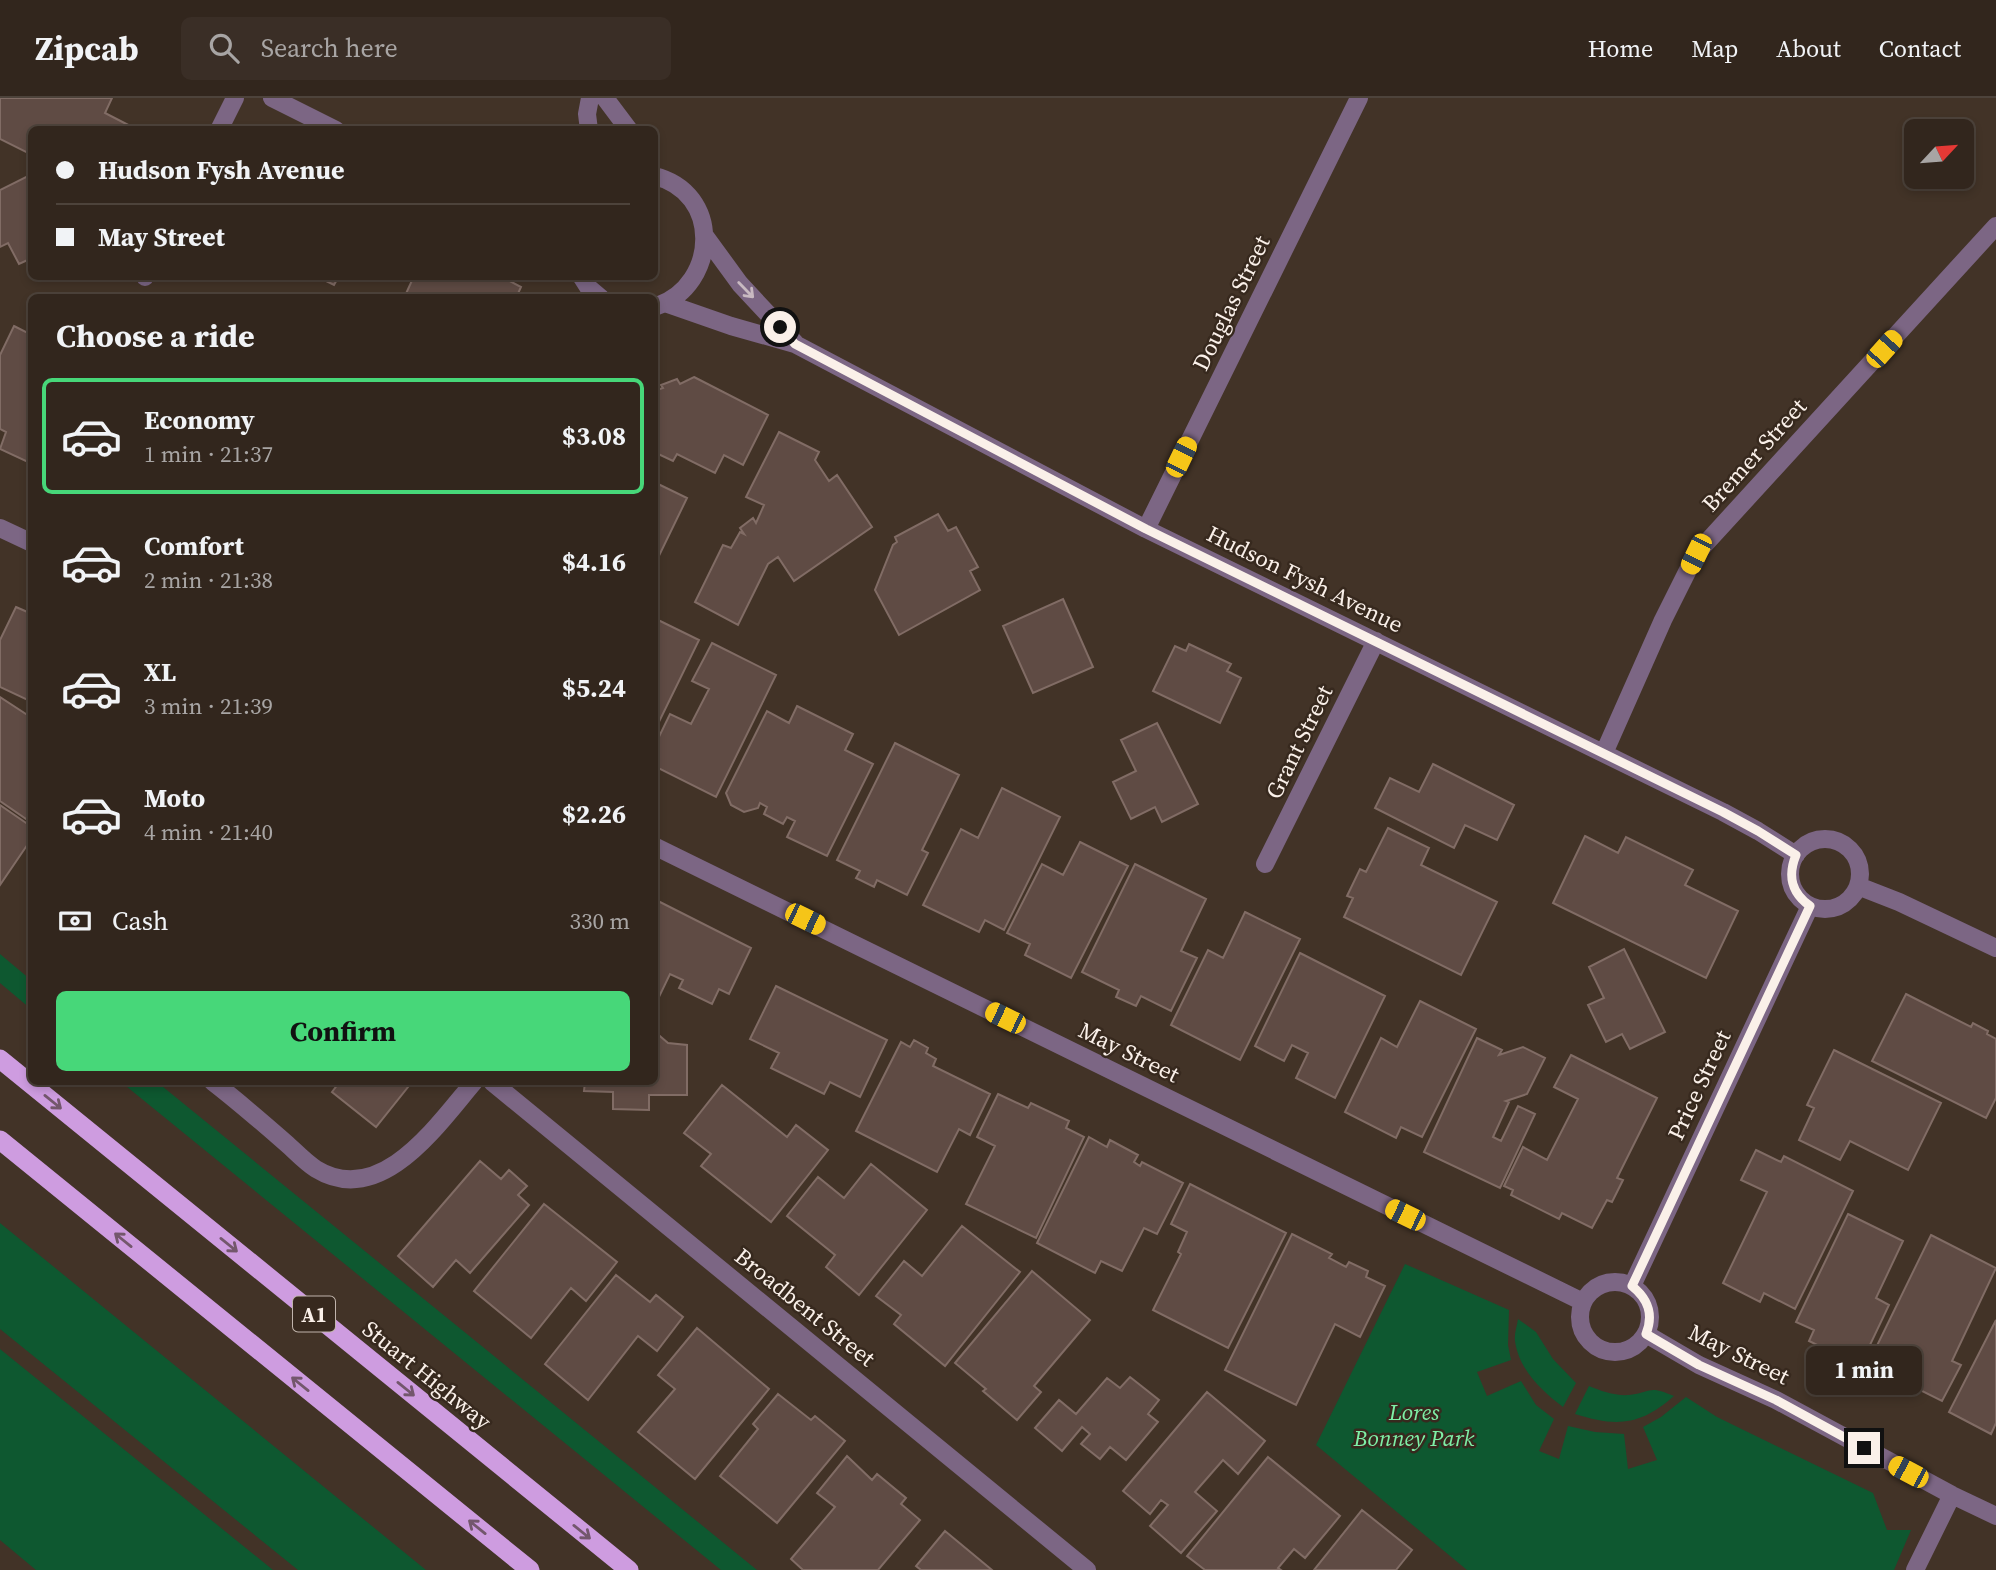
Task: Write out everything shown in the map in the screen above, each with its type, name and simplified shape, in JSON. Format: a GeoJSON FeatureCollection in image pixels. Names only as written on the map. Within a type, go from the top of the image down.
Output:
{"type":"FeatureCollection","features":[{"type":"Feature","properties":{"kind":"highway","name":"Stuart Highway"},"geometry":{"type":"LineString","coordinates":[[0,1059],[28,1082]]}},
{"type":"Feature","properties":{"kind":"highway","name":"Stuart Highway"},"geometry":{"type":"LineString","coordinates":[[32,1085],[629,1570]]}},
{"type":"Feature","properties":{"kind":"highway"},"geometry":{"type":"LineString","coordinates":[[0,1140],[530,1570]]}},
{"type":"Feature","properties":{"kind":"street"},"geometry":{"type":"LineString","coordinates":[[221,126],[235,98]]}},
{"type":"Feature","properties":{"kind":"street"},"geometry":{"type":"LineString","coordinates":[[272,98],[327,126]]}},
{"type":"Feature","properties":{"kind":"street"},"geometry":{"type":"LineString","coordinates":[[588,126],[587,114],[590,98]]}},
{"type":"Feature","properties":{"kind":"street"},"geometry":{"type":"LineString","coordinates":[[605,98],[626,126]]}},
{"type":"Feature","properties":{"kind":"street","name":"Douglas Street"},"geometry":{"type":"LineString","coordinates":[[1146,529],[1359,98]]}},
{"type":"Feature","properties":{"kind":"street"},"geometry":{"type":"LineString","coordinates":[[658,175],[674,184],[691,200],[702,221],[705,236],[701,264],[695,276],[687,288],[660,305]]}},
{"type":"Feature","properties":{"kind":"street","name":"Bremer Street"},"geometry":{"type":"LineString","coordinates":[[1604,753],[1663,620],[1696,554],[1996,226]]}},
{"type":"Feature","properties":{"kind":"street"},"geometry":{"type":"LineString","coordinates":[[705,236],[740,284],[795,344]]}},
{"type":"Feature","properties":{"kind":"street"},"geometry":{"type":"LineString","coordinates":[[584,280],[597,294]]}},
{"type":"Feature","properties":{"kind":"street"},"geometry":{"type":"LineString","coordinates":[[660,305],[795,344]]}},
{"type":"Feature","properties":{"kind":"street","name":"Hudson Fysh Avenue"},"geometry":{"type":"LineString","coordinates":[[795,344],[1146,529],[1604,753],[1758,831],[1796,855]]}},
{"type":"Feature","properties":{"kind":"street"},"geometry":{"type":"LineString","coordinates":[[0,527],[28,541]]}},
{"type":"Feature","properties":{"kind":"street","name":"Grant Street"},"geometry":{"type":"LineString","coordinates":[[1265,864],[1376,641]]}},
{"type":"Feature","properties":{"kind":"street"},"geometry":{"type":"LineString","coordinates":[[1820,839],[1840,842],[1855,856],[1859,866],[1858,886],[1847,901],[1839,906],[1819,909],[1810,906],[1794,889],[1791,866],[1796,855],[1810,842],[1820,839]]}},
{"type":"Feature","properties":{"kind":"street","name":"May Street"},"geometry":{"type":"LineString","coordinates":[[658,848],[1583,1302]]}},
{"type":"Feature","properties":{"kind":"street"},"geometry":{"type":"LineString","coordinates":[[1858,886],[1899,902],[1996,948]]}},
{"type":"Feature","properties":{"kind":"street","name":"Price Street"},"geometry":{"type":"LineString","coordinates":[[1632,1286],[1810,906]]}},
{"type":"Feature","properties":{"kind":"street"},"geometry":{"type":"LineString","coordinates":[[217,1085],[317,1169],[342,1178],[380,1173],[396,1165],[423,1141],[471,1085]]}},
{"type":"Feature","properties":{"kind":"street","name":"Broadbent Street"},"geometry":{"type":"LineString","coordinates":[[496,1085],[1087,1570]]}},
{"type":"Feature","properties":{"kind":"street"},"geometry":{"type":"LineString","coordinates":[[1609,1282],[1632,1286],[1647,1301],[1650,1324],[1646,1334],[1629,1350],[1605,1351],[1586,1337],[1581,1326],[1583,1302],[1598,1286],[1609,1282]]}},
{"type":"Feature","properties":{"kind":"street","name":"May Street"},"geometry":{"type":"LineString","coordinates":[[1646,1334],[1699,1365],[1776,1400],[1952,1496],[1996,1516]]}},
{"type":"Feature","properties":{"kind":"street"},"geometry":{"type":"LineString","coordinates":[[1915,1570],[1952,1496]]}},
{"type":"Feature","properties":{"kind":"green space"},"geometry":{"type":"Polygon","coordinates":[[[0,954],[28,977],[28,1006],[0,983],[0,954]]]}},
{"type":"Feature","properties":{"kind":"green space"},"geometry":{"type":"Polygon","coordinates":[[[125,1085],[161,1085],[757,1570],[721,1570],[125,1085]]]}},
{"type":"Feature","properties":{"kind":"green space"},"geometry":{"type":"Polygon","coordinates":[[[0,1223],[426,1570],[298,1570],[0,1329],[0,1223]]]}},
{"type":"Feature","properties":{"kind":"green space","name":"Lores Bonney Park"},"geometry":{"type":"Polygon","coordinates":[[[1405,1264],[1509,1310],[1508,1345],[1511,1360],[1477,1372],[1487,1396],[1521,1381],[1536,1405],[1554,1419],[1539,1451],[1559,1459],[1568,1426],[1595,1432],[1624,1434],[1628,1469],[1657,1460],[1643,1427],[1686,1397],[1717,1417],[1873,1493],[1887,1530],[1911,1530],[1894,1570],[1467,1570],[1316,1445],[1405,1264]]]}},
{"type":"Feature","properties":{"kind":"green space"},"geometry":{"type":"Polygon","coordinates":[[[1518,1319],[1536,1332],[1553,1359],[1576,1383],[1563,1407],[1540,1387],[1521,1361],[1515,1341],[1518,1319]]]}},
{"type":"Feature","properties":{"kind":"green space"},"geometry":{"type":"Polygon","coordinates":[[[0,1349],[273,1570],[36,1570],[0,1540],[0,1349]]]}},
{"type":"Feature","properties":{"kind":"green space"},"geometry":{"type":"Polygon","coordinates":[[[1589,1386],[1619,1395],[1654,1390],[1674,1396],[1639,1418],[1603,1421],[1575,1414],[1589,1386]]]}},
{"type":"Feature","properties":{"kind":"building"},"geometry":{"type":"Polygon","coordinates":[[[0,98],[112,98],[105,113],[130,126],[28,126],[28,153],[0,139],[0,98]]]}},
{"type":"Feature","properties":{"kind":"building"},"geometry":{"type":"Polygon","coordinates":[[[28,176],[28,260],[19,264],[8,243],[0,247],[0,190],[28,176]]]}},
{"type":"Feature","properties":{"kind":"building"},"geometry":{"type":"Polygon","coordinates":[[[324,280],[337,280],[334,285],[324,280]]]}},
{"type":"Feature","properties":{"kind":"building"},"geometry":{"type":"Polygon","coordinates":[[[412,280],[508,280],[521,287],[518,294],[406,294],[412,280]]]}},
{"type":"Feature","properties":{"kind":"building"},"geometry":{"type":"Polygon","coordinates":[[[14,326],[28,333],[28,462],[0,449],[6,432],[0,429],[0,355],[14,326]]]}},
{"type":"Feature","properties":{"kind":"building"},"geometry":{"type":"Polygon","coordinates":[[[694,377],[768,415],[743,465],[724,455],[715,473],[677,454],[673,461],[658,454],[658,390],[663,388],[661,385],[677,379],[680,384],[694,377]]]}},
{"type":"Feature","properties":{"kind":"building"},"geometry":{"type":"Polygon","coordinates":[[[779,432],[819,452],[815,460],[829,481],[837,475],[872,527],[794,581],[778,557],[768,564],[738,625],[695,602],[723,545],[731,548],[740,532],[744,534],[740,528],[753,518],[756,523],[764,505],[746,497],[779,432]]]}},
{"type":"Feature","properties":{"kind":"building"},"geometry":{"type":"Polygon","coordinates":[[[658,484],[687,498],[658,558],[658,484]]]}},
{"type":"Feature","properties":{"kind":"building"},"geometry":{"type":"Polygon","coordinates":[[[938,514],[948,531],[956,527],[978,567],[970,571],[980,590],[899,635],[875,590],[893,545],[897,542],[895,537],[938,514]]]}},
{"type":"Feature","properties":{"kind":"building"},"geometry":{"type":"Polygon","coordinates":[[[1063,599],[1093,667],[1033,693],[1003,626],[1063,599]]]}},
{"type":"Feature","properties":{"kind":"building"},"geometry":{"type":"Polygon","coordinates":[[[16,607],[28,612],[28,700],[0,687],[0,640],[16,607]]]}},
{"type":"Feature","properties":{"kind":"building"},"geometry":{"type":"Polygon","coordinates":[[[658,620],[699,640],[658,724],[658,620]]]}},
{"type":"Feature","properties":{"kind":"building"},"geometry":{"type":"Polygon","coordinates":[[[712,643],[776,675],[716,797],[658,768],[658,739],[670,714],[691,724],[709,689],[692,681],[712,643]]]}},
{"type":"Feature","properties":{"kind":"building"},"geometry":{"type":"Polygon","coordinates":[[[1189,644],[1231,664],[1227,671],[1241,678],[1220,723],[1153,691],[1175,646],[1186,651],[1189,644]]]}},
{"type":"Feature","properties":{"kind":"building"},"geometry":{"type":"Polygon","coordinates":[[[0,697],[28,715],[28,820],[0,801],[0,697]]]}},
{"type":"Feature","properties":{"kind":"building"},"geometry":{"type":"Polygon","coordinates":[[[797,706],[853,734],[845,750],[873,764],[827,856],[787,837],[795,821],[787,817],[783,824],[764,814],[767,807],[760,803],[758,808],[744,812],[731,805],[726,793],[767,711],[789,723],[797,706]]]}},
{"type":"Feature","properties":{"kind":"building"},"geometry":{"type":"Polygon","coordinates":[[[1157,723],[1198,804],[1162,822],[1155,807],[1131,819],[1113,782],[1136,771],[1121,740],[1157,723]]]}},
{"type":"Feature","properties":{"kind":"building"},"geometry":{"type":"Polygon","coordinates":[[[895,743],[959,775],[922,850],[928,853],[907,895],[877,880],[874,887],[856,878],[860,871],[837,860],[895,743]]]}},
{"type":"Feature","properties":{"kind":"building"},"geometry":{"type":"Polygon","coordinates":[[[1433,764],[1514,805],[1497,840],[1465,825],[1454,848],[1375,808],[1390,778],[1419,792],[1433,764]]]}},
{"type":"Feature","properties":{"kind":"building"},"geometry":{"type":"Polygon","coordinates":[[[1002,788],[1060,817],[1004,930],[985,920],[979,932],[923,905],[961,829],[978,838],[1002,788]]]}},
{"type":"Feature","properties":{"kind":"building"},"geometry":{"type":"Polygon","coordinates":[[[0,805],[28,824],[28,844],[0,885],[0,805]]]}},
{"type":"Feature","properties":{"kind":"building"},"geometry":{"type":"Polygon","coordinates":[[[1388,828],[1429,848],[1421,865],[1497,902],[1461,975],[1344,917],[1353,898],[1347,896],[1360,869],[1366,872],[1388,828]]]}},
{"type":"Feature","properties":{"kind":"building"},"geometry":{"type":"Polygon","coordinates":[[[1585,836],[1618,853],[1626,837],[1693,870],[1685,885],[1738,911],[1706,978],[1553,903],[1585,836]]]}},
{"type":"Feature","properties":{"kind":"building"},"geometry":{"type":"Polygon","coordinates":[[[1080,842],[1128,866],[1071,978],[1025,955],[1030,944],[1007,933],[1042,864],[1063,875],[1080,842]]]}},
{"type":"Feature","properties":{"kind":"building"},"geometry":{"type":"Polygon","coordinates":[[[1135,864],[1206,899],[1181,951],[1197,958],[1171,1011],[1141,996],[1136,1006],[1116,997],[1119,990],[1082,972],[1135,864]]]}},
{"type":"Feature","properties":{"kind":"building"},"geometry":{"type":"Polygon","coordinates":[[[658,901],[751,948],[729,994],[719,989],[712,1004],[679,988],[683,980],[670,974],[658,999],[658,901]]]}},
{"type":"Feature","properties":{"kind":"building"},"geometry":{"type":"Polygon","coordinates":[[[1245,912],[1300,939],[1240,1060],[1171,1025],[1208,950],[1223,958],[1245,912]]]}},
{"type":"Feature","properties":{"kind":"building"},"geometry":{"type":"Polygon","coordinates":[[[1624,949],[1665,1032],[1630,1049],[1622,1034],[1606,1042],[1588,1005],[1604,998],[1589,967],[1624,949]]]}},
{"type":"Feature","properties":{"kind":"building"},"geometry":{"type":"Polygon","coordinates":[[[1300,953],[1385,996],[1335,1098],[1296,1078],[1308,1053],[1292,1045],[1284,1061],[1255,1046],[1300,953]]]}},
{"type":"Feature","properties":{"kind":"building"},"geometry":{"type":"Polygon","coordinates":[[[776,986],[887,1040],[860,1097],[830,1082],[824,1094],[771,1068],[779,1053],[750,1039],[776,986]]]}},
{"type":"Feature","properties":{"kind":"building"},"geometry":{"type":"Polygon","coordinates":[[[1906,994],[1971,1027],[1973,1023],[1996,1039],[1996,1098],[1986,1118],[1872,1061],[1906,994]]]}},
{"type":"Feature","properties":{"kind":"building"},"geometry":{"type":"Polygon","coordinates":[[[1420,1001],[1476,1029],[1422,1137],[1401,1127],[1396,1138],[1345,1112],[1381,1038],[1397,1047],[1420,1001]]]}},
{"type":"Feature","properties":{"kind":"building"},"geometry":{"type":"Polygon","coordinates":[[[658,1034],[668,1043],[687,1045],[687,1095],[649,1095],[649,1110],[613,1109],[613,1092],[584,1091],[585,1085],[658,1085],[658,1034]]]}},
{"type":"Feature","properties":{"kind":"building"},"geometry":{"type":"Polygon","coordinates":[[[1477,1038],[1502,1050],[1499,1055],[1523,1047],[1545,1058],[1527,1094],[1506,1101],[1509,1102],[1493,1137],[1501,1141],[1518,1106],[1535,1114],[1500,1188],[1424,1152],[1477,1038]]]}},
{"type":"Feature","properties":{"kind":"building"},"geometry":{"type":"Polygon","coordinates":[[[914,1040],[928,1048],[926,1053],[936,1059],[933,1066],[990,1094],[970,1135],[959,1129],[937,1172],[856,1131],[901,1042],[910,1047],[914,1040]]]}},
{"type":"Feature","properties":{"kind":"building"},"geometry":{"type":"Polygon","coordinates":[[[1834,1050],[1941,1103],[1908,1170],[1850,1141],[1840,1160],[1799,1140],[1814,1108],[1807,1105],[1834,1050]]]}},
{"type":"Feature","properties":{"kind":"building"},"geometry":{"type":"Polygon","coordinates":[[[1571,1055],[1657,1098],[1617,1178],[1623,1180],[1612,1202],[1607,1200],[1592,1228],[1562,1213],[1559,1219],[1511,1195],[1513,1190],[1504,1186],[1523,1147],[1547,1160],[1578,1099],[1554,1087],[1571,1055]]]}},
{"type":"Feature","properties":{"kind":"building"},"geometry":{"type":"Polygon","coordinates":[[[337,1085],[410,1085],[376,1127],[332,1092],[337,1085]]]}},
{"type":"Feature","properties":{"kind":"building"},"geometry":{"type":"Polygon","coordinates":[[[722,1085],[787,1137],[796,1125],[828,1150],[771,1222],[701,1166],[711,1154],[684,1133],[722,1085]]]}},
{"type":"Feature","properties":{"kind":"building"},"geometry":{"type":"Polygon","coordinates":[[[998,1094],[1028,1108],[1031,1103],[1069,1121],[1066,1128],[1084,1137],[1036,1238],[966,1204],[995,1146],[977,1137],[998,1094]]]}},
{"type":"Feature","properties":{"kind":"building"},"geometry":{"type":"Polygon","coordinates":[[[1089,1137],[1107,1147],[1110,1140],[1138,1155],[1134,1162],[1140,1166],[1142,1162],[1183,1183],[1157,1234],[1144,1228],[1122,1271],[1101,1261],[1095,1273],[1037,1243],[1089,1137]]]}},
{"type":"Feature","properties":{"kind":"building"},"geometry":{"type":"Polygon","coordinates":[[[1756,1150],[1781,1162],[1784,1156],[1853,1191],[1795,1309],[1764,1293],[1760,1302],[1723,1283],[1767,1192],[1741,1180],[1756,1150]]]}},
{"type":"Feature","properties":{"kind":"building"},"geometry":{"type":"Polygon","coordinates":[[[480,1161],[501,1179],[509,1170],[527,1186],[518,1195],[529,1205],[470,1273],[456,1260],[433,1287],[398,1256],[480,1161]]]}},
{"type":"Feature","properties":{"kind":"building"},"geometry":{"type":"Polygon","coordinates":[[[871,1164],[927,1210],[859,1295],[826,1267],[835,1255],[787,1216],[818,1177],[844,1198],[871,1164]]]}},
{"type":"Feature","properties":{"kind":"building"},"geometry":{"type":"Polygon","coordinates":[[[1190,1184],[1286,1233],[1228,1348],[1153,1310],[1181,1254],[1178,1252],[1187,1232],[1171,1224],[1190,1184]]]}},
{"type":"Feature","properties":{"kind":"building"},"geometry":{"type":"Polygon","coordinates":[[[544,1204],[617,1262],[586,1301],[571,1288],[531,1338],[474,1291],[544,1204]]]}},
{"type":"Feature","properties":{"kind":"building"},"geometry":{"type":"Polygon","coordinates":[[[1848,1214],[1903,1241],[1876,1298],[1889,1305],[1860,1366],[1809,1341],[1814,1330],[1796,1322],[1848,1214]]]}},
{"type":"Feature","properties":{"kind":"building"},"geometry":{"type":"Polygon","coordinates":[[[962,1226],[1020,1272],[945,1366],[894,1324],[901,1315],[876,1296],[904,1261],[922,1276],[962,1226]]]}},
{"type":"Feature","properties":{"kind":"building"},"geometry":{"type":"Polygon","coordinates":[[[1292,1234],[1332,1254],[1329,1258],[1346,1267],[1349,1262],[1368,1271],[1366,1277],[1385,1286],[1360,1337],[1335,1324],[1296,1405],[1225,1370],[1292,1234]]]}},
{"type":"Feature","properties":{"kind":"building"},"geometry":{"type":"Polygon","coordinates":[[[1931,1235],[1996,1268],[1952,1361],[1961,1365],[1942,1401],[1868,1364],[1931,1235]]]}},
{"type":"Feature","properties":{"kind":"building"},"geometry":{"type":"Polygon","coordinates":[[[1032,1271],[1090,1320],[1034,1386],[1041,1392],[1017,1420],[955,1363],[1032,1271]]]}},
{"type":"Feature","properties":{"kind":"building"},"geometry":{"type":"Polygon","coordinates":[[[616,1275],[650,1302],[656,1295],[683,1317],[657,1351],[638,1336],[588,1400],[545,1364],[616,1275]]]}},
{"type":"Feature","properties":{"kind":"building"},"geometry":{"type":"Polygon","coordinates":[[[1996,1320],[1996,1423],[1991,1434],[1949,1412],[1996,1320]]]}},
{"type":"Feature","properties":{"kind":"building"},"geometry":{"type":"Polygon","coordinates":[[[697,1328],[769,1389],[695,1479],[638,1432],[675,1389],[658,1375],[697,1328]]]}},
{"type":"Feature","properties":{"kind":"building"},"geometry":{"type":"Polygon","coordinates":[[[1130,1377],[1159,1400],[1148,1414],[1158,1422],[1126,1460],[1110,1447],[1100,1459],[1081,1444],[1090,1434],[1082,1427],[1062,1451],[1035,1428],[1059,1400],[1076,1414],[1107,1378],[1120,1388],[1130,1377]]]}},
{"type":"Feature","properties":{"kind":"building"},"geometry":{"type":"Polygon","coordinates":[[[1207,1392],[1265,1441],[1238,1474],[1223,1460],[1195,1492],[1217,1511],[1181,1553],[1150,1526],[1168,1505],[1161,1500],[1150,1514],[1123,1491],[1207,1392]]]}},
{"type":"Feature","properties":{"kind":"building"},"geometry":{"type":"Polygon","coordinates":[[[778,1394],[811,1420],[815,1416],[845,1441],[777,1523],[720,1476],[758,1429],[753,1424],[778,1394]]]}},
{"type":"Feature","properties":{"kind":"building"},"geometry":{"type":"Polygon","coordinates":[[[847,1456],[872,1480],[877,1474],[906,1498],[901,1504],[920,1520],[878,1570],[803,1570],[791,1559],[835,1507],[817,1493],[847,1456]]]}},
{"type":"Feature","properties":{"kind":"building"},"geometry":{"type":"Polygon","coordinates":[[[1268,1457],[1340,1516],[1305,1558],[1294,1549],[1278,1568],[1281,1570],[1205,1570],[1187,1556],[1268,1457]]]}},
{"type":"Feature","properties":{"kind":"building"},"geometry":{"type":"Polygon","coordinates":[[[1362,1510],[1412,1550],[1396,1570],[1314,1570],[1362,1510]]]}},
{"type":"Feature","properties":{"kind":"building"},"geometry":{"type":"Polygon","coordinates":[[[945,1531],[992,1570],[921,1570],[916,1566],[945,1531]]]}},
{"type":"Feature","properties":{"kind":"route"},"geometry":{"type":"LineString","coordinates":[[780,327],[795,344],[1146,529],[1723,812],[1796,855],[1791,866],[1794,889],[1810,906],[1632,1286],[1647,1301],[1650,1324],[1646,1334],[1699,1365],[1776,1400],[1864,1448]]}}]}
